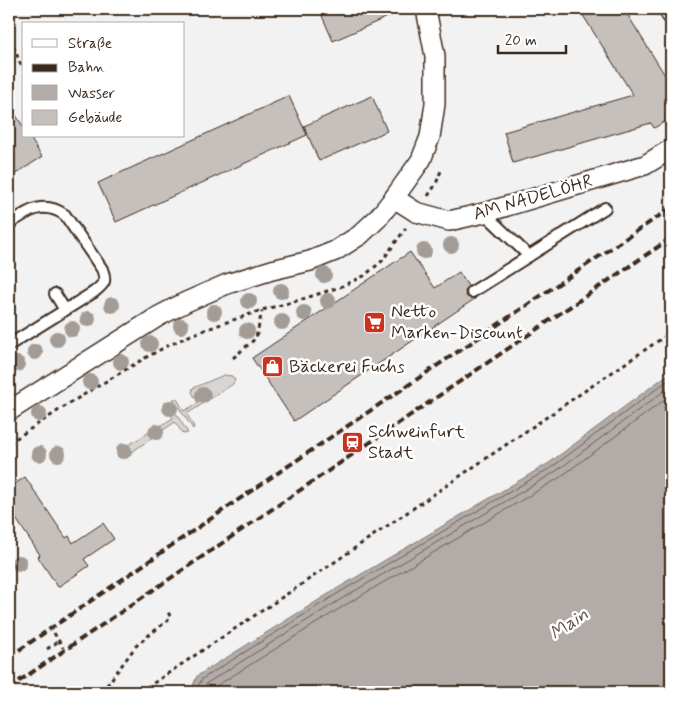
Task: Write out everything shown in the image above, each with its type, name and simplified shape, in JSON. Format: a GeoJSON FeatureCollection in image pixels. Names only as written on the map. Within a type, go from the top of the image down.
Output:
{"type":"FeatureCollection","features":[{"type":"Feature","properties":{"kind":"street"},"geometry":{"type":"LineString","coordinates":[[9,411],[159,316],[227,284],[272,270],[310,262],[335,251],[360,235],[378,218],[420,160],[430,137],[435,104],[435,56],[426,9]]}},
{"type":"Feature","properties":{"kind":"street"},"geometry":{"type":"LineString","coordinates":[[668,9],[671,14]]}},
{"type":"Feature","properties":{"kind":"street","name":"AM NADELÖHR"},"geometry":{"type":"LineString","coordinates":[[394,198],[416,212],[449,220],[484,213],[646,165],[671,149]]}},
{"type":"Feature","properties":{"kind":"lane"},"geometry":{"type":"LineString","coordinates":[[9,224],[30,210],[42,208],[57,210],[66,215],[102,269],[105,277],[103,285],[94,292],[9,345]]}},
{"type":"Feature","properties":{"kind":"lane"},"geometry":{"type":"LineString","coordinates":[[472,292],[605,208]]}},
{"type":"Feature","properties":{"kind":"lane"},"geometry":{"type":"LineString","coordinates":[[484,213],[529,256]]}},
{"type":"Feature","properties":{"kind":"lane"},"geometry":{"type":"LineString","coordinates":[[55,294],[65,310]]}},
{"type":"Feature","properties":{"kind":"path"},"geometry":{"type":"LineString","coordinates":[[9,31],[22,65]]}},
{"type":"Feature","properties":{"kind":"path"},"geometry":{"type":"LineString","coordinates":[[9,443],[70,403],[167,346],[262,310],[340,287],[364,276],[382,261],[416,212]]}},
{"type":"Feature","properties":{"kind":"path"},"geometry":{"type":"LineString","coordinates":[[233,358],[256,338],[262,310]]}},
{"type":"Feature","properties":{"kind":"path"},"geometry":{"type":"LineString","coordinates":[[140,692],[671,332]]}},
{"type":"Feature","properties":{"kind":"path"},"geometry":{"type":"LineString","coordinates":[[102,692],[136,646],[171,618],[168,612]]}},
{"type":"Feature","properties":{"kind":"path"},"geometry":{"type":"LineString","coordinates":[[54,632],[63,648]]}},
{"type":"Feature","properties":{"kind":"path"},"geometry":{"type":"LineString","coordinates":[[47,649],[59,641]]}},
{"type":"Feature","properties":{"kind":"shaded area"},"geometry":{"type":"Polygon","coordinates":[[[224,375],[232,376],[235,380],[233,384],[187,414],[194,427],[193,429],[173,399],[177,399],[184,411],[198,403],[192,392],[193,388],[224,375]]]}},
{"type":"Feature","properties":{"kind":"shaded area"},"geometry":{"type":"Polygon","coordinates":[[[169,402],[188,433],[183,434],[175,422],[123,458],[117,456],[118,451],[173,418],[166,407],[166,403],[169,402]]]}},
{"type":"Feature","properties":{"kind":"water","name":"Main"},"geometry":{"type":"Polygon","coordinates":[[[671,372],[671,692],[187,692],[192,688],[197,676],[338,588],[549,463],[671,372]]]}},
{"type":"Feature","properties":{"kind":"building"},"geometry":{"type":"Polygon","coordinates":[[[319,9],[406,9],[333,41],[319,9]]]}},
{"type":"Feature","properties":{"kind":"building"},"geometry":{"type":"Polygon","coordinates":[[[579,9],[624,9],[671,85],[671,118],[654,128],[651,123],[513,163],[504,132],[633,95],[579,9]]]}},
{"type":"Feature","properties":{"kind":"building"},"geometry":{"type":"Polygon","coordinates":[[[289,96],[307,135],[116,222],[98,183],[289,96]]]}},
{"type":"Feature","properties":{"kind":"building"},"geometry":{"type":"Polygon","coordinates":[[[372,96],[387,131],[319,161],[304,126],[372,96]]]}},
{"type":"Feature","properties":{"kind":"building"},"geometry":{"type":"Polygon","coordinates":[[[9,104],[22,125],[22,138],[30,138],[42,157],[9,178],[9,104]]]}},
{"type":"Feature","properties":{"kind":"building","name":"Netto Marken-Discount"},"geometry":{"type":"Polygon","coordinates":[[[410,252],[435,288],[459,272],[468,286],[465,292],[466,296],[476,298],[294,421],[252,358],[410,252]]]}},
{"type":"Feature","properties":{"kind":"building"},"geometry":{"type":"Polygon","coordinates":[[[25,477],[66,538],[69,536],[73,543],[103,523],[114,539],[84,559],[89,566],[58,587],[38,557],[40,555],[9,508],[9,488],[25,477]]]}},
{"type":"Feature","properties":{"kind":"railway"},"geometry":{"type":"LineString","coordinates":[[9,657],[671,208]]}},
{"type":"Feature","properties":{"kind":"railway"},"geometry":{"type":"LineString","coordinates":[[9,688],[671,238]]}},
{"type":"Feature","properties":{"kind":"place","name":"Netto Marken-Discount"},"geometry":{"type":"Point","coordinates":[375,322]}},
{"type":"Feature","properties":{"kind":"place","name":"Bäckerei Fuchs"},"geometry":{"type":"Point","coordinates":[273,367]}},
{"type":"Feature","properties":{"kind":"place","name":"Schweinfurt Stadt"},"geometry":{"type":"Point","coordinates":[352,442]}}]}
